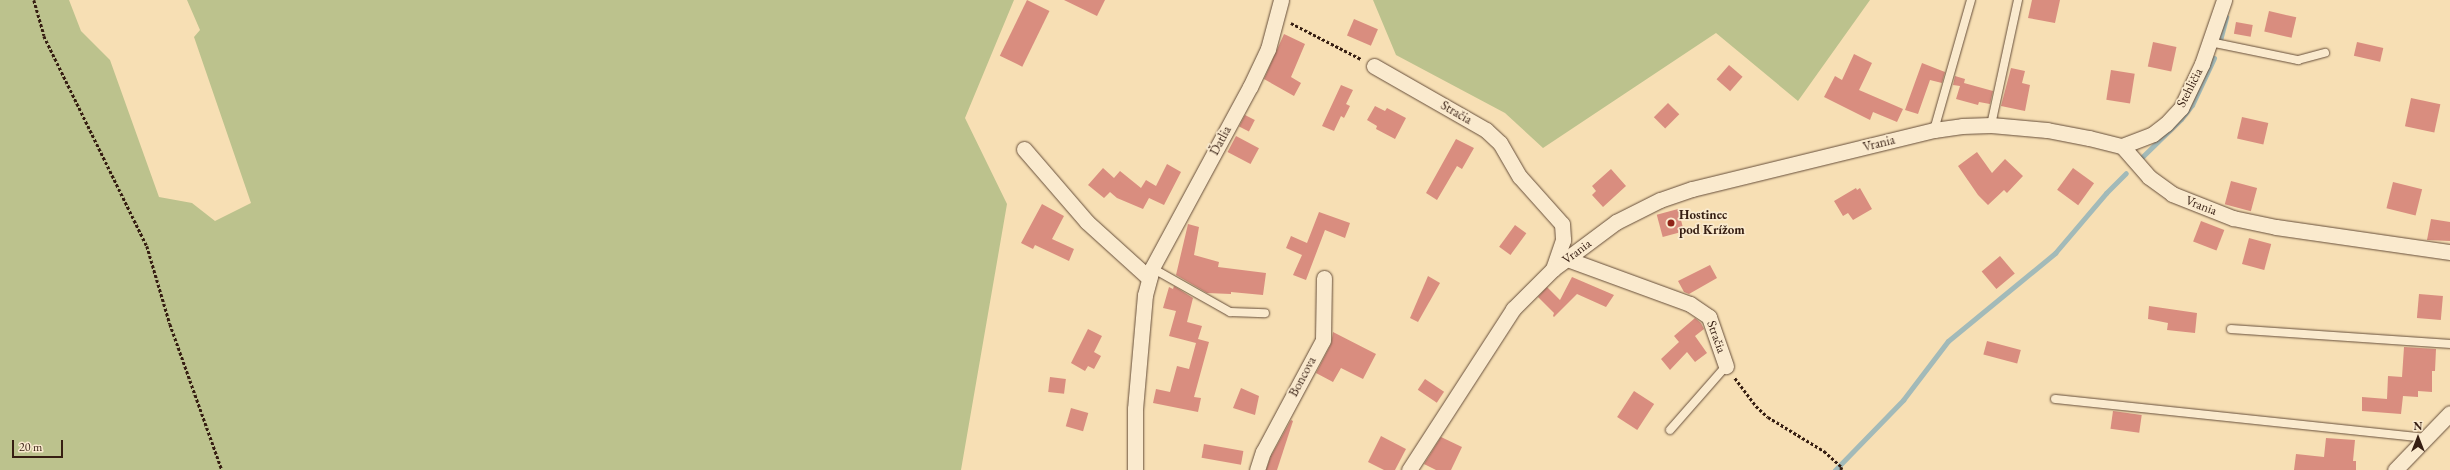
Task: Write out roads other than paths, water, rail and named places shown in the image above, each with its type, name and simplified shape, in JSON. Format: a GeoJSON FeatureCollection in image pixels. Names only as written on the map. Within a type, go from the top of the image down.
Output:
{"type":"FeatureCollection","features":[{"type":"Feature","properties":{"kind":"street","name":"Ďatlia"},"geometry":{"type":"LineString","coordinates":[[1135,470],[1135,410],[1145,295],[1151,273],[1250,87],[1268,49],[1278,17],[1281,0]]}},
{"type":"Feature","properties":{"kind":"street","name":"Stehličia"},"geometry":{"type":"LineString","coordinates":[[2122,146],[2153,134],[2175,116],[2187,98],[2210,42],[2224,0]]}},
{"type":"Feature","properties":{"kind":"street","name":"Stračia"},"geometry":{"type":"LineString","coordinates":[[1374,66],[1486,130],[1500,143],[1520,177],[1562,224],[1562,240],[1553,269]]}},
{"type":"Feature","properties":{"kind":"street","name":"Vrania"},"geometry":{"type":"LineString","coordinates":[[1409,470],[1512,309],[1553,269],[1616,222],[1660,200],[1692,190],[1934,130],[1962,126],[1991,125],[2046,130],[2122,146],[2149,177],[2172,194],[2233,218],[2276,227],[2450,252]]}},
{"type":"Feature","properties":{"kind":"street"},"geometry":{"type":"LineString","coordinates":[[1024,149],[1086,222],[1151,273]]}},
{"type":"Feature","properties":{"kind":"street","name":"Stračia"},"geometry":{"type":"LineString","coordinates":[[1567,259],[1690,304],[1709,317],[1726,366]]}},
{"type":"Feature","properties":{"kind":"street","name":"Boncova"},"geometry":{"type":"LineString","coordinates":[[1257,470],[1264,452],[1323,340],[1324,278]]}},
{"type":"Feature","properties":{"kind":"street"},"geometry":{"type":"LineString","coordinates":[[2395,470],[2450,413]]}},
{"type":"Feature","properties":{"kind":"lane"},"geometry":{"type":"LineString","coordinates":[[1934,130],[1971,0]]}},
{"type":"Feature","properties":{"kind":"lane"},"geometry":{"type":"LineString","coordinates":[[1991,125],[2018,0]]}},
{"type":"Feature","properties":{"kind":"lane"},"geometry":{"type":"LineString","coordinates":[[2210,42],[2298,60],[2325,53]]}},
{"type":"Feature","properties":{"kind":"lane"},"geometry":{"type":"LineString","coordinates":[[1151,273],[1230,312],[1265,313]]}},
{"type":"Feature","properties":{"kind":"lane"},"geometry":{"type":"LineString","coordinates":[[2232,329],[2450,344]]}},
{"type":"Feature","properties":{"kind":"lane"},"geometry":{"type":"LineString","coordinates":[[1670,430],[1726,366]]}},
{"type":"Feature","properties":{"kind":"lane"},"geometry":{"type":"LineString","coordinates":[[2055,399],[2426,438]]}},
{"type":"Feature","properties":{"kind":"waterway"},"geometry":{"type":"LineString","coordinates":[[2219,44],[2226,17]]}},
{"type":"Feature","properties":{"kind":"waterway"},"geometry":{"type":"LineString","coordinates":[[2139,160],[2181,119],[2192,105],[2214,58]]}},
{"type":"Feature","properties":{"kind":"waterway"},"geometry":{"type":"LineString","coordinates":[[1835,470],[1903,400],[1948,341],[2055,253],[2106,193],[2126,173]]}},
{"type":"Feature","properties":{"kind":"place","name":"Hostinec pod Krížom"},"geometry":{"type":"Point","coordinates":[1671,223]}}]}
